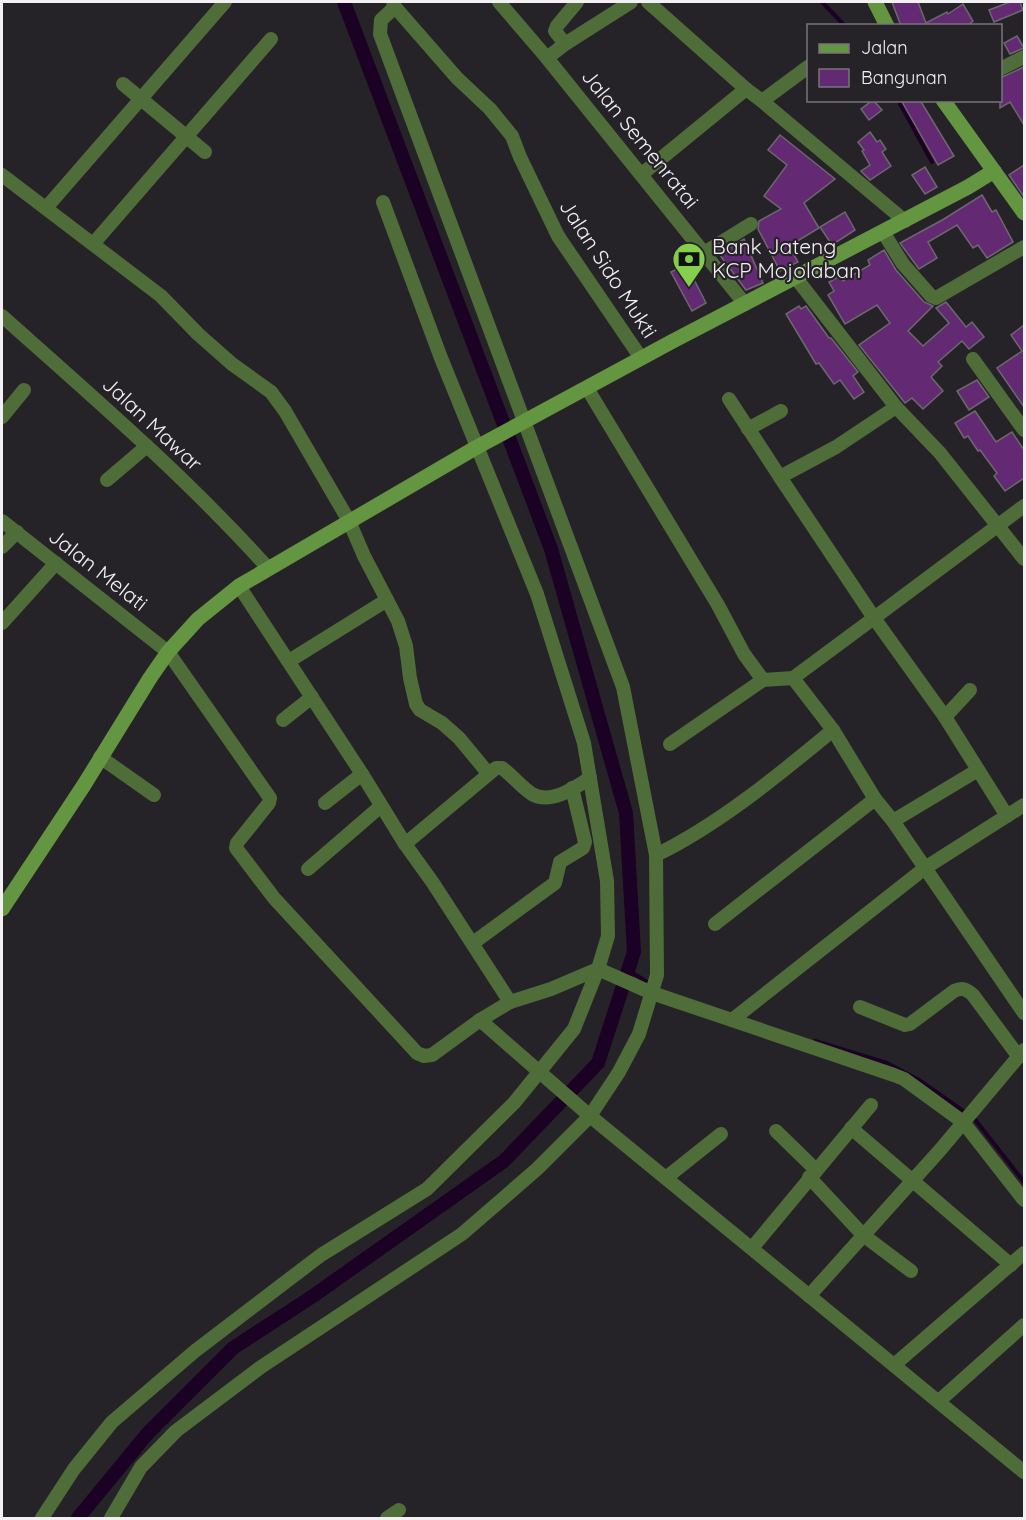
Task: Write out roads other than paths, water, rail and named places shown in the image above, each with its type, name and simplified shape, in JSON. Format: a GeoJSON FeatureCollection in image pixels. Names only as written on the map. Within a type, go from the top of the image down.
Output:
{"type":"FeatureCollection","features":[{"type":"Feature","properties":{"kind":"main road"},"geometry":{"type":"LineString","coordinates":[[875,2],[886,24]]}},
{"type":"Feature","properties":{"kind":"main road"},"geometry":{"type":"LineString","coordinates":[[944,102],[1024,213]]}},
{"type":"Feature","properties":{"kind":"main road"},"geometry":{"type":"LineString","coordinates":[[2,909],[168,652],[198,619],[238,586],[480,445],[641,358],[905,221],[994,171]]}},
{"type":"Feature","properties":{"kind":"street"},"geometry":{"type":"LineString","coordinates":[[46,208],[225,2]]}},
{"type":"Feature","properties":{"kind":"street","name":"Jalan Semenratai"},"geometry":{"type":"LineString","coordinates":[[499,2],[548,58],[745,304]]}},
{"type":"Feature","properties":{"kind":"street"},"geometry":{"type":"LineString","coordinates":[[565,44],[555,31],[577,2]]}},
{"type":"Feature","properties":{"kind":"street"},"geometry":{"type":"LineString","coordinates":[[548,58],[565,44],[631,2]]}},
{"type":"Feature","properties":{"kind":"street"},"geometry":{"type":"LineString","coordinates":[[648,2],[746,89],[905,221]]}},
{"type":"Feature","properties":{"kind":"street"},"geometry":{"type":"LineString","coordinates":[[111,1518],[141,1467],[176,1431],[261,1367],[462,1234],[537,1169],[588,1113],[619,1072],[639,1034],[657,975],[656,855],[622,687],[519,424],[380,34],[381,20],[394,4]]}},
{"type":"Feature","properties":{"kind":"street","name":"Jalan Sido Mukti"},"geometry":{"type":"LineString","coordinates":[[394,4],[457,78],[490,109],[512,136],[558,236],[641,358]]}},
{"type":"Feature","properties":{"kind":"street"},"geometry":{"type":"LineString","coordinates":[[93,244],[271,39]]}},
{"type":"Feature","properties":{"kind":"street"},"geometry":{"type":"LineString","coordinates":[[1002,68],[1024,57]]}},
{"type":"Feature","properties":{"kind":"street"},"geometry":{"type":"LineString","coordinates":[[762,101],[807,68]]}},
{"type":"Feature","properties":{"kind":"street"},"geometry":{"type":"LineString","coordinates":[[123,84],[205,152]]}},
{"type":"Feature","properties":{"kind":"street"},"geometry":{"type":"LineString","coordinates":[[642,174],[746,89]]}},
{"type":"Feature","properties":{"kind":"street"},"geometry":{"type":"LineString","coordinates":[[2,175],[161,296],[198,334],[232,364],[271,392],[285,411],[349,521],[387,600],[406,646],[416,705],[459,738],[488,773]]}},
{"type":"Feature","properties":{"kind":"street"},"geometry":{"type":"LineString","coordinates":[[42,1518],[74,1469],[112,1422],[195,1351],[321,1255],[427,1189],[543,1076],[574,1029],[600,970],[608,936],[608,881],[584,743],[537,594],[480,445],[441,358],[383,202]]}},
{"type":"Feature","properties":{"kind":"street"},"geometry":{"type":"LineString","coordinates":[[704,253],[751,224]]}},
{"type":"Feature","properties":{"kind":"street"},"geometry":{"type":"LineString","coordinates":[[883,232],[903,264],[931,296],[936,298],[1024,247]]}},
{"type":"Feature","properties":{"kind":"street"},"geometry":{"type":"LineString","coordinates":[[796,278],[896,406],[939,453],[1024,559]]}},
{"type":"Feature","properties":{"kind":"street","name":"Jalan Mawar"},"geometry":{"type":"LineString","coordinates":[[2,316],[147,446],[230,525],[268,568]]}},
{"type":"Feature","properties":{"kind":"street"},"geometry":{"type":"LineString","coordinates":[[973,359],[1024,430]]}},
{"type":"Feature","properties":{"kind":"street"},"geometry":{"type":"LineString","coordinates":[[587,388],[718,605],[744,654],[763,680]]}},
{"type":"Feature","properties":{"kind":"street"},"geometry":{"type":"LineString","coordinates":[[2,417],[24,390]]}},
{"type":"Feature","properties":{"kind":"street"},"geometry":{"type":"LineString","coordinates":[[729,399],[874,618],[945,717],[1007,816]]}},
{"type":"Feature","properties":{"kind":"street"},"geometry":{"type":"LineString","coordinates":[[780,477],[836,447],[896,406]]}},
{"type":"Feature","properties":{"kind":"street"},"geometry":{"type":"LineString","coordinates":[[748,429],[781,411]]}},
{"type":"Feature","properties":{"kind":"street"},"geometry":{"type":"LineString","coordinates":[[107,480],[147,446]]}},
{"type":"Feature","properties":{"kind":"street"},"geometry":{"type":"LineString","coordinates":[[670,744],[763,680],[793,678],[1024,506]]}},
{"type":"Feature","properties":{"kind":"street","name":"Jalan Melati"},"geometry":{"type":"LineString","coordinates":[[2,521],[168,652],[270,798],[269,803],[236,848],[274,898],[417,1053],[424,1056],[432,1055],[480,1020]]}},
{"type":"Feature","properties":{"kind":"street"},"geometry":{"type":"LineString","coordinates":[[2,547],[17,532]]}},
{"type":"Feature","properties":{"kind":"street"},"geometry":{"type":"LineString","coordinates":[[2,623],[56,563]]}},
{"type":"Feature","properties":{"kind":"street"},"geometry":{"type":"LineString","coordinates":[[238,586],[289,660],[405,844],[473,943],[510,1002]]}},
{"type":"Feature","properties":{"kind":"street"},"geometry":{"type":"LineString","coordinates":[[289,660],[387,600]]}},
{"type":"Feature","properties":{"kind":"street"},"geometry":{"type":"LineString","coordinates":[[793,678],[833,730],[875,799],[893,821],[1024,1013]]}},
{"type":"Feature","properties":{"kind":"street"},"geometry":{"type":"LineString","coordinates":[[945,717],[970,690]]}},
{"type":"Feature","properties":{"kind":"street"},"geometry":{"type":"LineString","coordinates":[[283,720],[312,697]]}},
{"type":"Feature","properties":{"kind":"street"},"geometry":{"type":"LineString","coordinates":[[656,855],[685,841],[780,773],[833,730]]}},
{"type":"Feature","properties":{"kind":"street"},"geometry":{"type":"LineString","coordinates":[[100,757],[154,795]]}},
{"type":"Feature","properties":{"kind":"street"},"geometry":{"type":"LineString","coordinates":[[405,844],[496,768],[502,768],[534,796],[543,798],[556,796],[590,778]]}},
{"type":"Feature","properties":{"kind":"street"},"geometry":{"type":"LineString","coordinates":[[893,821],[978,770]]}},
{"type":"Feature","properties":{"kind":"street"},"geometry":{"type":"LineString","coordinates":[[325,802],[362,774]]}},
{"type":"Feature","properties":{"kind":"street"},"geometry":{"type":"LineString","coordinates":[[473,943],[555,883],[560,862],[583,848],[585,842],[572,788]]}},
{"type":"Feature","properties":{"kind":"street"},"geometry":{"type":"LineString","coordinates":[[715,924],[875,799]]}},
{"type":"Feature","properties":{"kind":"street"},"geometry":{"type":"LineString","coordinates":[[732,1020],[925,868],[1024,805]]}},
{"type":"Feature","properties":{"kind":"street"},"geometry":{"type":"LineString","coordinates":[[308,869],[381,806]]}},
{"type":"Feature","properties":{"kind":"street"},"geometry":{"type":"LineString","coordinates":[[1024,1200],[968,1117],[904,1079],[650,992],[600,970],[510,1002],[480,1020],[543,1076],[1024,1472]]}},
{"type":"Feature","properties":{"kind":"street"},"geometry":{"type":"LineString","coordinates":[[809,1296],[1022,1053],[966,989],[959,988],[910,1024],[905,1025],[860,1007]]}},
{"type":"Feature","properties":{"kind":"street"},"geometry":{"type":"LineString","coordinates":[[752,1248],[871,1104]]}},
{"type":"Feature","properties":{"kind":"street"},"geometry":{"type":"LineString","coordinates":[[851,1128],[1011,1265]]}},
{"type":"Feature","properties":{"kind":"street"},"geometry":{"type":"LineString","coordinates":[[776,1131],[863,1235],[911,1271]]}},
{"type":"Feature","properties":{"kind":"street"},"geometry":{"type":"LineString","coordinates":[[667,1178],[721,1134]]}},
{"type":"Feature","properties":{"kind":"street"},"geometry":{"type":"LineString","coordinates":[[894,1365],[1024,1253]]}},
{"type":"Feature","properties":{"kind":"street"},"geometry":{"type":"LineString","coordinates":[[939,1401],[1024,1325]]}},
{"type":"Feature","properties":{"kind":"street"},"geometry":{"type":"LineString","coordinates":[[387,1518],[399,1510]]}},
{"type":"Feature","properties":{"kind":"waterway"},"geometry":{"type":"LineString","coordinates":[[78,1518],[148,1433],[233,1348],[313,1296],[504,1161],[598,1063],[634,952],[626,813],[551,549],[344,2]]}},
{"type":"Feature","properties":{"kind":"waterway"},"geometry":{"type":"LineString","coordinates":[[822,2],[843,24]]}},
{"type":"Feature","properties":{"kind":"waterway"},"geometry":{"type":"LineString","coordinates":[[899,102],[932,162]]}},
{"type":"Feature","properties":{"kind":"waterway"},"geometry":{"type":"LineString","coordinates":[[628,970],[647,982]]}},
{"type":"Feature","properties":{"kind":"waterway"},"geometry":{"type":"LineString","coordinates":[[815,1041],[887,1063],[919,1080],[966,1113]]}},
{"type":"Feature","properties":{"kind":"waterway"},"geometry":{"type":"LineString","coordinates":[[973,1117],[1024,1182]]}},
{"type":"Feature","properties":{"kind":"place","name":"Bank Jateng KCP Mojolaban"},"geometry":{"type":"Point","coordinates":[689,288]}}]}
